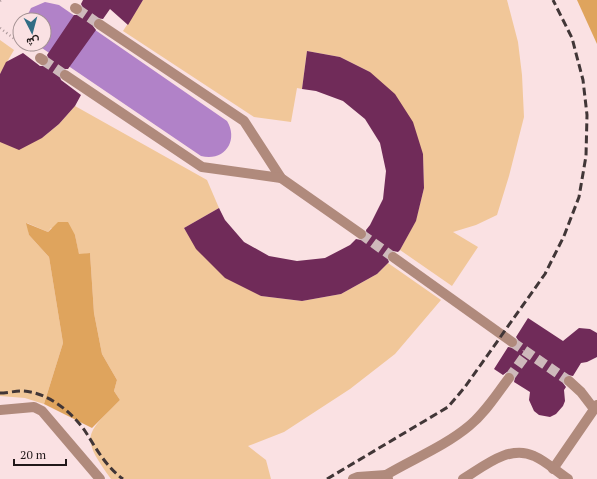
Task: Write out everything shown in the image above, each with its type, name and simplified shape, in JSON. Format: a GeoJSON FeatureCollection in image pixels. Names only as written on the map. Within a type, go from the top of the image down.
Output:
{"type":"FeatureCollection","features":[{"type":"Feature","properties":{"kind":"street"},"geometry":{"type":"LineString","coordinates":[[99,24],[244,122],[281,178],[361,234]]}},
{"type":"Feature","properties":{"kind":"street"},"geometry":{"type":"LineString","coordinates":[[64,75],[202,167],[281,178]]}},
{"type":"Feature","properties":{"kind":"street"},"geometry":{"type":"LineString","coordinates":[[393,257],[512,342]]}},
{"type":"Feature","properties":{"kind":"street"},"geometry":{"type":"LineString","coordinates":[[353,479],[358,477],[387,477],[452,438],[469,426],[482,414],[509,378]]}},
{"type":"Feature","properties":{"kind":"street"},"geometry":{"type":"LineString","coordinates":[[554,469],[595,407],[569,381]]}},
{"type":"Feature","properties":{"kind":"street"},"geometry":{"type":"LineString","coordinates":[[0,410],[34,407],[42,411],[100,479]]}},
{"type":"Feature","properties":{"kind":"street"},"geometry":{"type":"LineString","coordinates":[[463,479],[478,475],[499,457],[517,453],[534,455],[568,479]]}},
{"type":"Feature","properties":{"kind":"path"},"geometry":{"type":"LineString","coordinates":[[0,28],[12,37]]}},
{"type":"Feature","properties":{"kind":"shaded area"},"geometry":{"type":"Polygon","coordinates":[[[143,0],[507,0],[518,42],[522,75],[524,117],[509,176],[497,215],[476,225],[453,232],[478,247],[452,286],[400,250],[416,220],[424,188],[423,154],[370,72],[340,57],[307,51],[302,89],[297,88],[291,122],[254,117],[123,31],[143,0]]]}},
{"type":"Feature","properties":{"kind":"shaded area"},"geometry":{"type":"Polygon","coordinates":[[[577,0],[597,0],[597,44],[577,0]]]}},
{"type":"Feature","properties":{"kind":"shaded area"},"geometry":{"type":"Polygon","coordinates":[[[45,2],[59,5],[227,121],[231,136],[227,148],[216,156],[201,156],[48,52],[52,52],[52,12],[29,12],[31,8],[45,2]]]}},
{"type":"Feature","properties":{"kind":"shaded area"},"geometry":{"type":"Polygon","coordinates":[[[0,40],[12,49],[13,52],[0,74],[0,40]]]}},
{"type":"Feature","properties":{"kind":"shaded area"},"geometry":{"type":"Polygon","coordinates":[[[75,106],[207,180],[219,208],[184,228],[197,249],[261,296],[302,301],[341,294],[377,274],[388,263],[441,300],[395,354],[350,389],[284,432],[248,446],[266,460],[271,479],[111,479],[94,453],[91,444],[91,436],[99,421],[120,400],[114,391],[117,380],[102,354],[94,313],[90,253],[79,255],[75,235],[51,228],[48,232],[27,223],[29,235],[49,257],[63,343],[44,404],[25,398],[0,396],[0,141],[42,138],[59,124],[75,106]]]}},
{"type":"Feature","properties":{"kind":"shaded area"},"geometry":{"type":"Polygon","coordinates":[[[58,222],[68,222],[75,235],[79,254],[90,253],[94,313],[102,354],[117,380],[114,391],[120,400],[92,428],[44,404],[63,343],[49,257],[29,235],[26,223],[48,232],[58,222]]]}},
{"type":"Feature","properties":{"kind":"building"},"geometry":{"type":"Polygon","coordinates":[[[83,0],[143,0],[128,25],[110,9],[103,19],[96,18],[93,21],[93,26],[96,30],[68,69],[62,69],[59,74],[61,80],[81,95],[75,106],[59,124],[42,138],[19,150],[0,142],[0,74],[6,62],[23,53],[40,66],[46,66],[49,60],[47,55],[49,52],[52,52],[52,48],[74,15],[78,15],[83,12],[81,4],[83,0]]]}},
{"type":"Feature","properties":{"kind":"building"},"geometry":{"type":"Polygon","coordinates":[[[307,51],[340,57],[370,72],[395,94],[413,122],[423,154],[424,188],[416,221],[400,250],[398,252],[393,251],[388,253],[387,257],[389,262],[377,274],[341,294],[302,301],[261,296],[225,278],[196,249],[184,228],[219,208],[225,220],[244,242],[269,256],[297,261],[325,258],[350,245],[356,239],[361,240],[367,237],[366,230],[383,199],[386,171],[380,143],[365,119],[343,101],[316,91],[302,89],[307,51]]]}},
{"type":"Feature","properties":{"kind":"building"},"geometry":{"type":"Polygon","coordinates":[[[528,318],[563,341],[579,328],[590,329],[597,333],[597,357],[581,363],[573,376],[567,375],[564,377],[563,383],[566,387],[564,390],[565,401],[563,406],[556,414],[550,417],[539,415],[534,411],[529,400],[530,392],[514,382],[515,378],[513,373],[507,372],[503,375],[494,369],[508,347],[514,348],[517,345],[518,340],[516,337],[528,318]]]}},
{"type":"Feature","properties":{"kind":"tunnel"},"geometry":{"type":"LineString","coordinates":[[77,9],[99,24]]}},
{"type":"Feature","properties":{"kind":"tunnel"},"geometry":{"type":"LineString","coordinates":[[43,60],[65,75]]}},
{"type":"Feature","properties":{"kind":"tunnel"},"geometry":{"type":"LineString","coordinates":[[361,234],[393,257]]}},
{"type":"Feature","properties":{"kind":"tunnel"},"geometry":{"type":"LineString","coordinates":[[512,342],[569,381]]}},
{"type":"Feature","properties":{"kind":"tunnel"},"geometry":{"type":"LineString","coordinates":[[509,378],[527,353]]}},
{"type":"Feature","properties":{"kind":"railway"},"geometry":{"type":"LineString","coordinates":[[327,479],[448,407],[465,387],[545,274],[564,236],[579,197],[586,156],[587,115],[583,80],[572,38],[553,0]]}},
{"type":"Feature","properties":{"kind":"railway"},"geometry":{"type":"LineString","coordinates":[[0,393],[22,391],[31,392],[58,404],[73,416],[85,431],[106,463],[123,479]]}}]}
